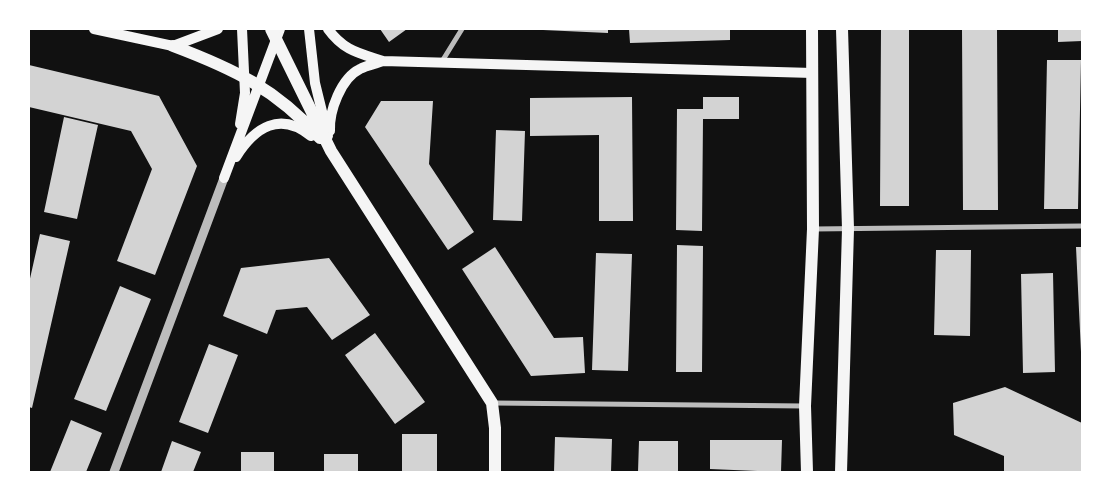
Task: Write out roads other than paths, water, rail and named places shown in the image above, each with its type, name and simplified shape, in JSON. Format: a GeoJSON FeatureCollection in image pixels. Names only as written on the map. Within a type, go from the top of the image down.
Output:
{"type":"FeatureCollection","features":[{"type":"Feature","properties":{"kind":"main road"},"geometry":{"type":"LineString","coordinates":[[94,29],[173,46],[212,61],[243,76],[259,85],[290,108],[331,152]]}},
{"type":"Feature","properties":{"kind":"main road"},"geometry":{"type":"LineString","coordinates":[[173,46],[203,29]]}},
{"type":"Feature","properties":{"kind":"main road"},"geometry":{"type":"LineString","coordinates":[[173,46],[218,29]]}},
{"type":"Feature","properties":{"kind":"main road"},"geometry":{"type":"LineString","coordinates":[[224,178],[240,123],[245,93],[242,29]]}},
{"type":"Feature","properties":{"kind":"main road"},"geometry":{"type":"LineString","coordinates":[[309,29],[315,83],[331,152]]}},
{"type":"Feature","properties":{"kind":"main road"},"geometry":{"type":"LineString","coordinates":[[328,29],[336,40],[349,50],[383,61],[813,73]]}},
{"type":"Feature","properties":{"kind":"main road"},"geometry":{"type":"LineString","coordinates":[[807,472],[805,406],[813,229],[812,29]]}},
{"type":"Feature","properties":{"kind":"main road"},"geometry":{"type":"LineString","coordinates":[[841,472],[848,229],[842,29]]}},
{"type":"Feature","properties":{"kind":"main road"},"geometry":{"type":"LineString","coordinates":[[224,178],[259,85],[276,33]]}},
{"type":"Feature","properties":{"kind":"main road"},"geometry":{"type":"LineString","coordinates":[[276,33],[331,152],[492,403],[495,428],[495,472]]}},
{"type":"Feature","properties":{"kind":"main road"},"geometry":{"type":"LineString","coordinates":[[331,152],[330,119],[340,90],[359,70],[383,61]]}},
{"type":"Feature","properties":{"kind":"main road"},"geometry":{"type":"LineString","coordinates":[[224,178],[252,136],[271,124],[287,123],[301,128],[331,152]]}},
{"type":"Feature","properties":{"kind":"street"},"geometry":{"type":"LineString","coordinates":[[440,63],[462,29]]}},
{"type":"Feature","properties":{"kind":"street"},"geometry":{"type":"LineString","coordinates":[[114,472],[224,178]]}},
{"type":"Feature","properties":{"kind":"street"},"geometry":{"type":"LineString","coordinates":[[813,229],[1082,226]]}},
{"type":"Feature","properties":{"kind":"street"},"geometry":{"type":"LineString","coordinates":[[492,403],[805,406]]}}]}
